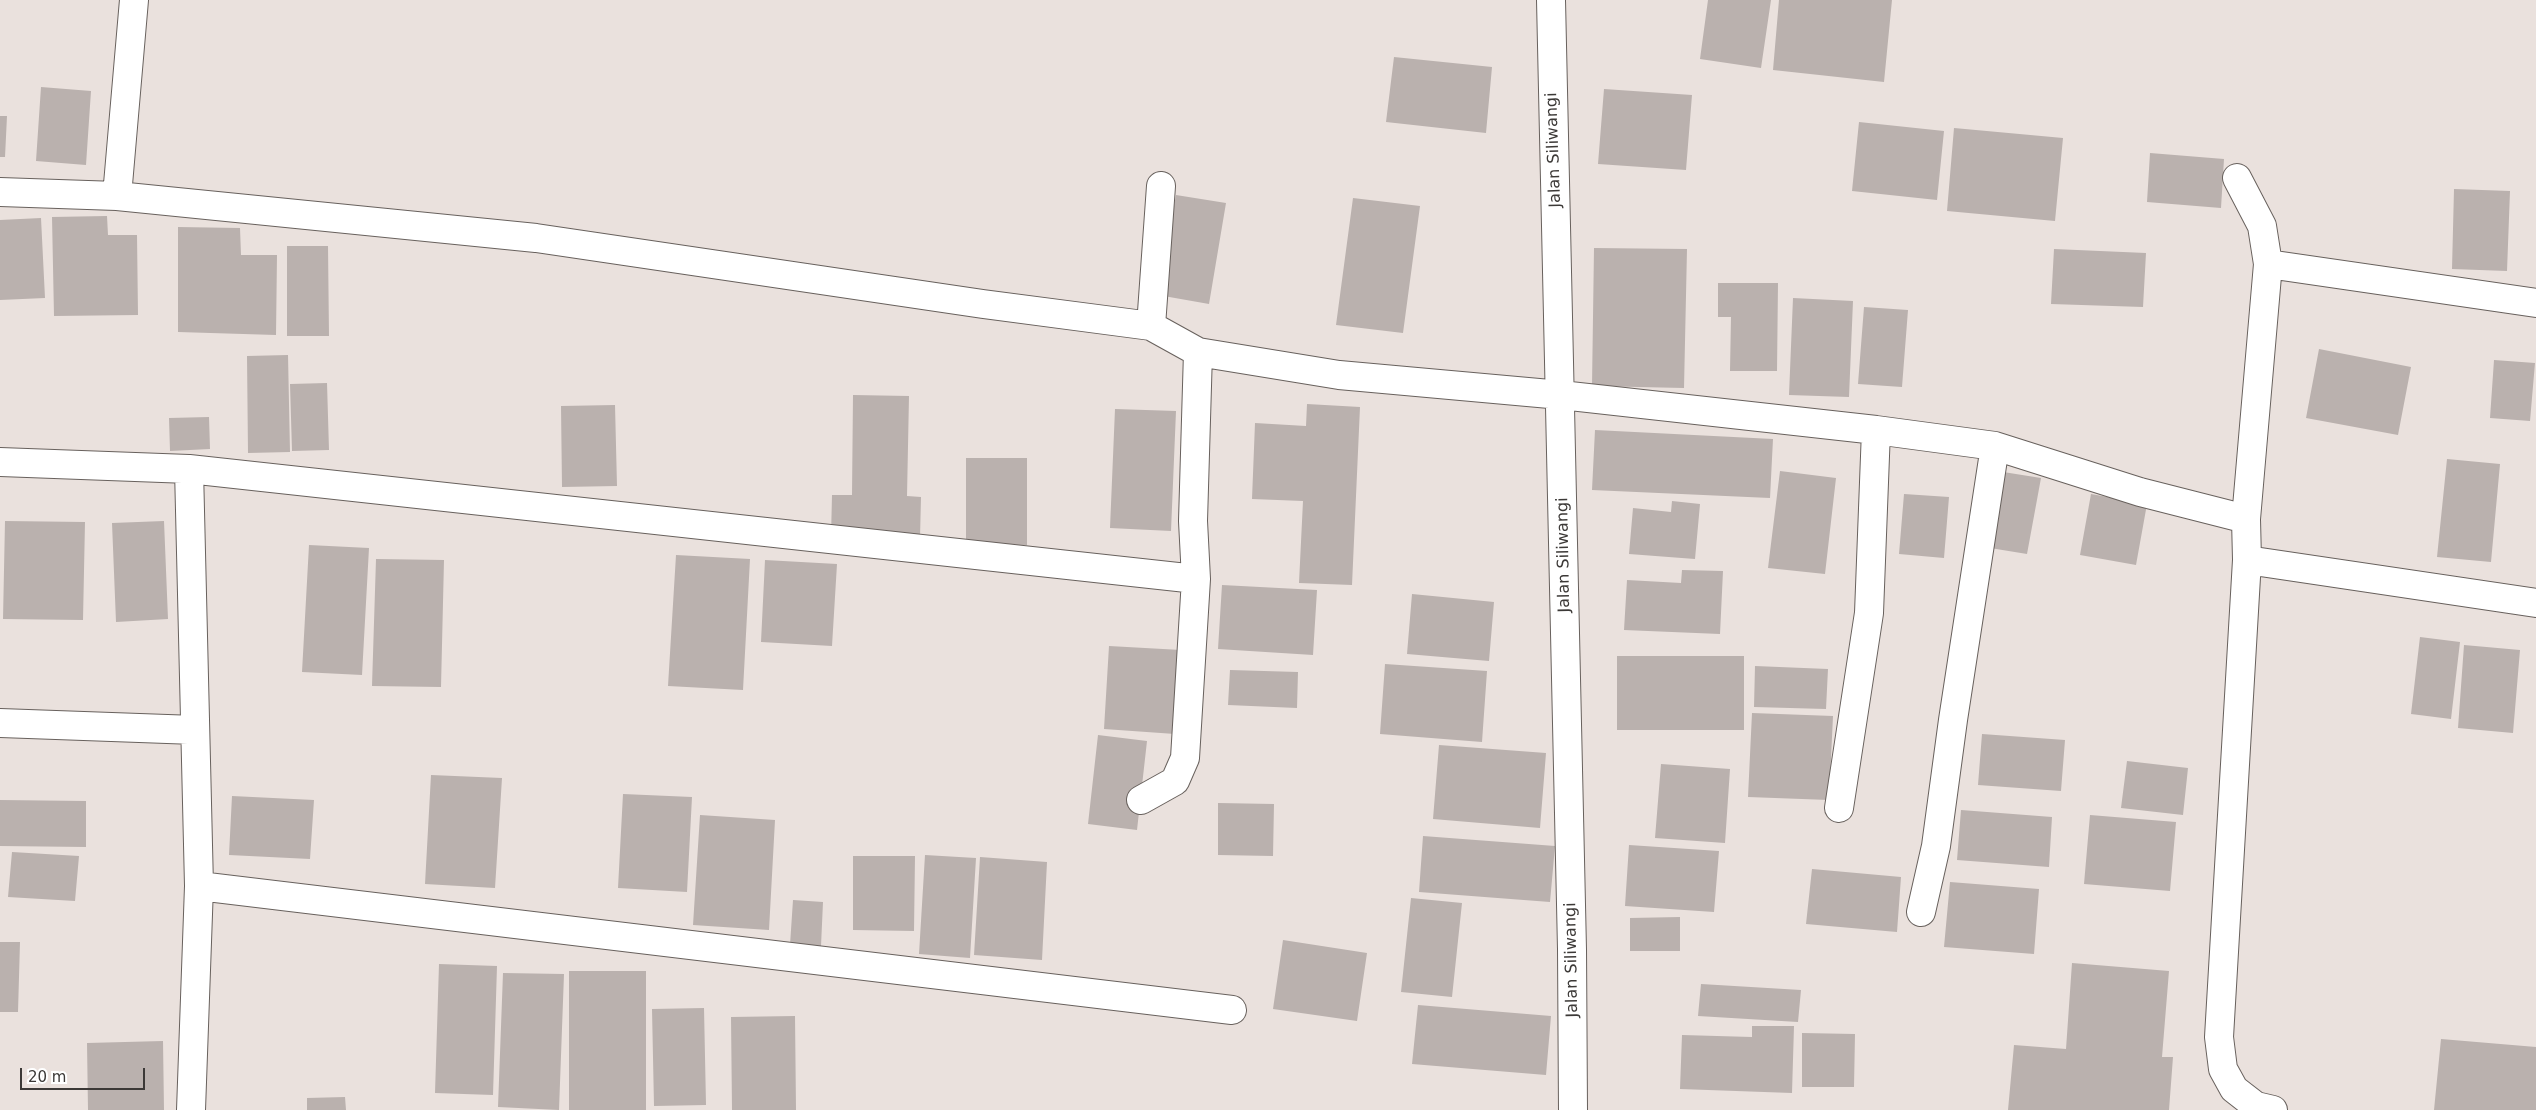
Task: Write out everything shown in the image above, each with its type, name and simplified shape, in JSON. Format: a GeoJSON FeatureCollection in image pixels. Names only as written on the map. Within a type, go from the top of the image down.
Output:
{"type":"FeatureCollection","features":[{"type":"Feature","properties":{"kind":"street"},"geometry":{"type":"LineString","coordinates":[[117,196],[134,0]]}},
{"type":"Feature","properties":{"kind":"street","name":"Jalan Siliwangi"},"geometry":{"type":"LineString","coordinates":[[1551,0],[1572,949],[1573,1110]]}},
{"type":"Feature","properties":{"kind":"street"},"geometry":{"type":"LineString","coordinates":[[2237,178],[2262,226],[2268,264],[2246,519],[2247,560],[2219,1037],[2223,1070],[2234,1089],[2256,1106],[2273,1110]]}},
{"type":"Feature","properties":{"kind":"street"},"geometry":{"type":"LineString","coordinates":[[1151,326],[1161,186]]}},
{"type":"Feature","properties":{"kind":"street"},"geometry":{"type":"LineString","coordinates":[[0,192],[117,196],[536,238],[983,304],[1151,326],[1198,352],[1339,375],[1561,395],[1876,430],[1995,446],[2140,492],[2246,519]]}},
{"type":"Feature","properties":{"kind":"street"},"geometry":{"type":"LineString","coordinates":[[2268,264],[2536,303]]}},
{"type":"Feature","properties":{"kind":"street"},"geometry":{"type":"LineString","coordinates":[[1141,800],[1175,781],[1184,758],[1196,579],[1193,521],[1198,352]]}},
{"type":"Feature","properties":{"kind":"street"},"geometry":{"type":"LineString","coordinates":[[1838,808],[1869,613],[1876,430]]}},
{"type":"Feature","properties":{"kind":"street"},"geometry":{"type":"LineString","coordinates":[[1921,912],[1936,846],[1953,720],[1995,446]]}},
{"type":"Feature","properties":{"kind":"street"},"geometry":{"type":"LineString","coordinates":[[0,462],[189,469],[1196,579]]}},
{"type":"Feature","properties":{"kind":"street"},"geometry":{"type":"LineString","coordinates":[[189,469],[199,886],[191,1110]]}},
{"type":"Feature","properties":{"kind":"street"},"geometry":{"type":"LineString","coordinates":[[2247,560],[2536,603]]}},
{"type":"Feature","properties":{"kind":"street"},"geometry":{"type":"LineString","coordinates":[[0,723],[195,730]]}},
{"type":"Feature","properties":{"kind":"street"},"geometry":{"type":"LineString","coordinates":[[199,886],[1232,1010]]}},
{"type":"Feature","properties":{"kind":"building"},"geometry":{"type":"Polygon","coordinates":[[[1708,0],[1771,0],[1761,68],[1700,59],[1708,0]]]}},
{"type":"Feature","properties":{"kind":"building"},"geometry":{"type":"Polygon","coordinates":[[[1779,0],[1892,0],[1884,82],[1773,70],[1779,0]]]}},
{"type":"Feature","properties":{"kind":"building"},"geometry":{"type":"Polygon","coordinates":[[[1394,57],[1492,67],[1486,133],[1386,122],[1394,57]]]}},
{"type":"Feature","properties":{"kind":"building"},"geometry":{"type":"Polygon","coordinates":[[[41,87],[91,91],[86,165],[36,161],[41,87]]]}},
{"type":"Feature","properties":{"kind":"building"},"geometry":{"type":"Polygon","coordinates":[[[1604,89],[1692,95],[1686,170],[1598,164],[1604,89]]]}},
{"type":"Feature","properties":{"kind":"building"},"geometry":{"type":"Polygon","coordinates":[[[0,116],[7,116],[5,157],[0,157],[0,116]]]}},
{"type":"Feature","properties":{"kind":"building"},"geometry":{"type":"Polygon","coordinates":[[[1859,122],[1944,131],[1937,200],[1852,191],[1859,122]]]}},
{"type":"Feature","properties":{"kind":"building"},"geometry":{"type":"Polygon","coordinates":[[[1954,128],[2063,138],[2055,221],[1947,211],[1954,128]]]}},
{"type":"Feature","properties":{"kind":"building"},"geometry":{"type":"Polygon","coordinates":[[[2150,153],[2224,159],[2221,208],[2147,202],[2150,153]]]}},
{"type":"Feature","properties":{"kind":"building"},"geometry":{"type":"Polygon","coordinates":[[[2454,189],[2510,191],[2507,271],[2452,269],[2454,189]]]}},
{"type":"Feature","properties":{"kind":"building"},"geometry":{"type":"Polygon","coordinates":[[[1176,195],[1226,203],[1209,304],[1158,295],[1176,195]]]}},
{"type":"Feature","properties":{"kind":"building"},"geometry":{"type":"Polygon","coordinates":[[[1353,198],[1420,206],[1403,333],[1336,325],[1353,198]]]}},
{"type":"Feature","properties":{"kind":"building"},"geometry":{"type":"Polygon","coordinates":[[[107,216],[108,235],[137,235],[138,315],[54,316],[52,217],[107,216]]]}},
{"type":"Feature","properties":{"kind":"building"},"geometry":{"type":"Polygon","coordinates":[[[41,218],[45,298],[0,300],[0,220],[41,218]]]}},
{"type":"Feature","properties":{"kind":"building"},"geometry":{"type":"Polygon","coordinates":[[[178,227],[240,228],[241,255],[277,255],[276,335],[178,332],[178,227]]]}},
{"type":"Feature","properties":{"kind":"building"},"geometry":{"type":"Polygon","coordinates":[[[287,246],[328,246],[329,336],[287,336],[287,246]]]}},
{"type":"Feature","properties":{"kind":"building"},"geometry":{"type":"Polygon","coordinates":[[[1594,248],[1687,249],[1684,388],[1592,386],[1594,248]]]}},
{"type":"Feature","properties":{"kind":"building"},"geometry":{"type":"Polygon","coordinates":[[[2054,249],[2146,253],[2143,307],[2051,304],[2054,249]]]}},
{"type":"Feature","properties":{"kind":"building"},"geometry":{"type":"Polygon","coordinates":[[[1718,283],[1778,283],[1777,371],[1730,371],[1731,317],[1718,317],[1718,283]]]}},
{"type":"Feature","properties":{"kind":"building"},"geometry":{"type":"Polygon","coordinates":[[[1793,298],[1853,301],[1849,397],[1789,395],[1793,298]]]}},
{"type":"Feature","properties":{"kind":"building"},"geometry":{"type":"Polygon","coordinates":[[[1864,307],[1908,310],[1902,387],[1858,384],[1864,307]]]}},
{"type":"Feature","properties":{"kind":"building"},"geometry":{"type":"Polygon","coordinates":[[[2319,349],[2411,367],[2398,435],[2306,418],[2319,349]]]}},
{"type":"Feature","properties":{"kind":"building"},"geometry":{"type":"Polygon","coordinates":[[[288,355],[290,452],[248,453],[247,356],[288,355]]]}},
{"type":"Feature","properties":{"kind":"building"},"geometry":{"type":"Polygon","coordinates":[[[2494,360],[2535,363],[2530,421],[2490,418],[2494,360]]]}},
{"type":"Feature","properties":{"kind":"building"},"geometry":{"type":"Polygon","coordinates":[[[327,383],[329,450],[292,451],[290,384],[327,383]]]}},
{"type":"Feature","properties":{"kind":"building"},"geometry":{"type":"Polygon","coordinates":[[[853,395],[909,396],[907,496],[921,497],[920,538],[831,537],[832,495],[852,495],[853,395]]]}},
{"type":"Feature","properties":{"kind":"building"},"geometry":{"type":"Polygon","coordinates":[[[1307,404],[1360,407],[1352,585],[1299,583],[1303,501],[1252,499],[1255,423],[1306,426],[1307,404]]]}},
{"type":"Feature","properties":{"kind":"building"},"geometry":{"type":"Polygon","coordinates":[[[615,405],[617,486],[562,487],[561,406],[615,405]]]}},
{"type":"Feature","properties":{"kind":"building"},"geometry":{"type":"Polygon","coordinates":[[[1115,409],[1176,411],[1171,531],[1110,528],[1115,409]]]}},
{"type":"Feature","properties":{"kind":"building"},"geometry":{"type":"Polygon","coordinates":[[[209,417],[210,449],[170,451],[169,418],[209,417]]]}},
{"type":"Feature","properties":{"kind":"building"},"geometry":{"type":"Polygon","coordinates":[[[1595,430],[1773,439],[1770,498],[1592,490],[1595,430]]]}},
{"type":"Feature","properties":{"kind":"building"},"geometry":{"type":"Polygon","coordinates":[[[966,458],[1027,458],[1027,545],[966,544],[966,458]]]}},
{"type":"Feature","properties":{"kind":"building"},"geometry":{"type":"Polygon","coordinates":[[[2447,459],[2500,464],[2491,562],[2437,557],[2447,459]]]}},
{"type":"Feature","properties":{"kind":"building"},"geometry":{"type":"Polygon","coordinates":[[[1780,471],[1836,478],[1825,574],[1768,568],[1780,471]]]}},
{"type":"Feature","properties":{"kind":"building"},"geometry":{"type":"Polygon","coordinates":[[[1997,471],[2041,478],[2027,554],[1984,547],[1997,471]]]}},
{"type":"Feature","properties":{"kind":"building"},"geometry":{"type":"Polygon","coordinates":[[[1904,494],[1949,497],[1944,558],[1899,554],[1904,494]]]}},
{"type":"Feature","properties":{"kind":"building"},"geometry":{"type":"Polygon","coordinates":[[[2091,494],[2147,504],[2136,565],[2080,555],[2091,494]]]}},
{"type":"Feature","properties":{"kind":"building"},"geometry":{"type":"Polygon","coordinates":[[[1672,501],[1700,504],[1695,559],[1629,554],[1633,508],[1671,512],[1672,501]]]}},
{"type":"Feature","properties":{"kind":"building"},"geometry":{"type":"Polygon","coordinates":[[[5,521],[85,522],[83,620],[3,619],[5,521]]]}},
{"type":"Feature","properties":{"kind":"building"},"geometry":{"type":"Polygon","coordinates":[[[164,521],[168,619],[116,622],[112,523],[164,521]]]}},
{"type":"Feature","properties":{"kind":"building"},"geometry":{"type":"Polygon","coordinates":[[[309,545],[369,548],[362,675],[302,672],[309,545]]]}},
{"type":"Feature","properties":{"kind":"building"},"geometry":{"type":"Polygon","coordinates":[[[676,555],[750,559],[743,690],[668,686],[676,555]]]}},
{"type":"Feature","properties":{"kind":"building"},"geometry":{"type":"Polygon","coordinates":[[[376,559],[444,560],[441,687],[372,686],[376,559]]]}},
{"type":"Feature","properties":{"kind":"building"},"geometry":{"type":"Polygon","coordinates":[[[765,560],[837,564],[832,646],[761,642],[765,560]]]}},
{"type":"Feature","properties":{"kind":"building"},"geometry":{"type":"Polygon","coordinates":[[[1682,570],[1723,571],[1720,634],[1624,630],[1627,580],[1681,583],[1682,570]]]}},
{"type":"Feature","properties":{"kind":"building"},"geometry":{"type":"Polygon","coordinates":[[[1222,585],[1317,590],[1313,655],[1218,649],[1222,585]]]}},
{"type":"Feature","properties":{"kind":"building"},"geometry":{"type":"Polygon","coordinates":[[[1412,594],[1494,602],[1489,661],[1407,654],[1412,594]]]}},
{"type":"Feature","properties":{"kind":"building"},"geometry":{"type":"Polygon","coordinates":[[[2420,637],[2460,642],[2451,719],[2411,714],[2420,637]]]}},
{"type":"Feature","properties":{"kind":"building"},"geometry":{"type":"Polygon","coordinates":[[[2464,645],[2520,650],[2513,733],[2458,728],[2464,645]]]}},
{"type":"Feature","properties":{"kind":"building"},"geometry":{"type":"Polygon","coordinates":[[[1109,646],[1181,650],[1175,734],[1104,729],[1109,646]]]}},
{"type":"Feature","properties":{"kind":"building"},"geometry":{"type":"Polygon","coordinates":[[[1617,656],[1744,656],[1744,730],[1617,730],[1617,656]]]}},
{"type":"Feature","properties":{"kind":"building"},"geometry":{"type":"Polygon","coordinates":[[[1385,664],[1487,671],[1482,742],[1380,734],[1385,664]]]}},
{"type":"Feature","properties":{"kind":"building"},"geometry":{"type":"Polygon","coordinates":[[[1755,666],[1828,669],[1826,709],[1754,707],[1755,666]]]}},
{"type":"Feature","properties":{"kind":"building"},"geometry":{"type":"Polygon","coordinates":[[[1230,670],[1298,672],[1297,708],[1228,705],[1230,670]]]}},
{"type":"Feature","properties":{"kind":"building"},"geometry":{"type":"Polygon","coordinates":[[[1752,713],[1833,716],[1829,800],[1748,797],[1752,713]]]}},
{"type":"Feature","properties":{"kind":"building"},"geometry":{"type":"Polygon","coordinates":[[[1982,734],[2065,740],[2061,791],[1978,785],[1982,734]]]}},
{"type":"Feature","properties":{"kind":"building"},"geometry":{"type":"Polygon","coordinates":[[[1098,735],[1147,741],[1137,830],[1088,824],[1098,735]]]}},
{"type":"Feature","properties":{"kind":"building"},"geometry":{"type":"Polygon","coordinates":[[[1439,745],[1546,753],[1540,828],[1433,819],[1439,745]]]}},
{"type":"Feature","properties":{"kind":"building"},"geometry":{"type":"Polygon","coordinates":[[[2127,761],[2188,768],[2183,815],[2121,808],[2127,761]]]}},
{"type":"Feature","properties":{"kind":"building"},"geometry":{"type":"Polygon","coordinates":[[[1661,764],[1730,769],[1725,843],[1655,838],[1661,764]]]}},
{"type":"Feature","properties":{"kind":"building"},"geometry":{"type":"Polygon","coordinates":[[[431,775],[502,778],[495,888],[425,884],[431,775]]]}},
{"type":"Feature","properties":{"kind":"building"},"geometry":{"type":"Polygon","coordinates":[[[623,794],[692,797],[687,892],[618,888],[623,794]]]}},
{"type":"Feature","properties":{"kind":"building"},"geometry":{"type":"Polygon","coordinates":[[[232,796],[314,800],[310,859],[229,855],[232,796]]]}},
{"type":"Feature","properties":{"kind":"building"},"geometry":{"type":"Polygon","coordinates":[[[0,800],[86,801],[86,847],[0,846],[0,800]]]}},
{"type":"Feature","properties":{"kind":"building"},"geometry":{"type":"Polygon","coordinates":[[[1218,803],[1274,804],[1273,856],[1218,855],[1218,803]]]}},
{"type":"Feature","properties":{"kind":"building"},"geometry":{"type":"Polygon","coordinates":[[[1961,810],[2052,817],[2049,867],[1957,860],[1961,810]]]}},
{"type":"Feature","properties":{"kind":"building"},"geometry":{"type":"Polygon","coordinates":[[[700,815],[775,820],[769,930],[693,925],[700,815]]]}},
{"type":"Feature","properties":{"kind":"building"},"geometry":{"type":"Polygon","coordinates":[[[2090,815],[2176,822],[2170,891],[2084,884],[2090,815]]]}},
{"type":"Feature","properties":{"kind":"building"},"geometry":{"type":"Polygon","coordinates":[[[1423,836],[1555,846],[1550,902],[1419,892],[1423,836]]]}},
{"type":"Feature","properties":{"kind":"building"},"geometry":{"type":"Polygon","coordinates":[[[1629,845],[1719,851],[1714,912],[1625,906],[1629,845]]]}},
{"type":"Feature","properties":{"kind":"building"},"geometry":{"type":"Polygon","coordinates":[[[12,852],[79,856],[75,901],[8,897],[12,852]]]}},
{"type":"Feature","properties":{"kind":"building"},"geometry":{"type":"Polygon","coordinates":[[[925,855],[976,858],[970,958],[919,954],[925,855]]]}},
{"type":"Feature","properties":{"kind":"building"},"geometry":{"type":"Polygon","coordinates":[[[853,856],[915,856],[914,931],[853,930],[853,856]]]}},
{"type":"Feature","properties":{"kind":"building"},"geometry":{"type":"Polygon","coordinates":[[[980,857],[1047,862],[1042,960],[974,955],[980,857]]]}},
{"type":"Feature","properties":{"kind":"building"},"geometry":{"type":"Polygon","coordinates":[[[1812,869],[1901,877],[1897,932],[1806,924],[1812,869]]]}},
{"type":"Feature","properties":{"kind":"building"},"geometry":{"type":"Polygon","coordinates":[[[1950,882],[2039,889],[2034,954],[1944,947],[1950,882]]]}},
{"type":"Feature","properties":{"kind":"building"},"geometry":{"type":"Polygon","coordinates":[[[1411,898],[1462,903],[1452,997],[1401,992],[1411,898]]]}},
{"type":"Feature","properties":{"kind":"building"},"geometry":{"type":"Polygon","coordinates":[[[793,900],[823,902],[821,946],[790,945],[793,900]]]}},
{"type":"Feature","properties":{"kind":"building"},"geometry":{"type":"Polygon","coordinates":[[[1680,917],[1680,951],[1630,951],[1630,918],[1680,917]]]}},
{"type":"Feature","properties":{"kind":"building"},"geometry":{"type":"Polygon","coordinates":[[[1283,940],[1367,953],[1357,1021],[1273,1009],[1283,940]]]}},
{"type":"Feature","properties":{"kind":"building"},"geometry":{"type":"Polygon","coordinates":[[[0,942],[20,942],[18,1012],[0,1012],[0,942]]]}},
{"type":"Feature","properties":{"kind":"building"},"geometry":{"type":"Polygon","coordinates":[[[2072,963],[2169,971],[2162,1057],[2173,1057],[2169,1110],[2008,1110],[2014,1045],[2066,1049],[2072,963]]]}},
{"type":"Feature","properties":{"kind":"building"},"geometry":{"type":"Polygon","coordinates":[[[439,964],[497,966],[493,1095],[435,1093],[439,964]]]}},
{"type":"Feature","properties":{"kind":"building"},"geometry":{"type":"Polygon","coordinates":[[[569,971],[646,971],[646,1110],[569,1110],[569,971]]]}},
{"type":"Feature","properties":{"kind":"building"},"geometry":{"type":"Polygon","coordinates":[[[503,973],[564,974],[559,1110],[498,1107],[503,973]]]}},
{"type":"Feature","properties":{"kind":"building"},"geometry":{"type":"Polygon","coordinates":[[[1701,984],[1801,990],[1798,1022],[1698,1016],[1701,984]]]}},
{"type":"Feature","properties":{"kind":"building"},"geometry":{"type":"Polygon","coordinates":[[[1418,1005],[1551,1016],[1546,1075],[1412,1064],[1418,1005]]]}},
{"type":"Feature","properties":{"kind":"building"},"geometry":{"type":"Polygon","coordinates":[[[704,1008],[706,1105],[654,1106],[652,1009],[704,1008]]]}},
{"type":"Feature","properties":{"kind":"building"},"geometry":{"type":"Polygon","coordinates":[[[795,1016],[796,1110],[732,1110],[731,1017],[795,1016]]]}},
{"type":"Feature","properties":{"kind":"building"},"geometry":{"type":"Polygon","coordinates":[[[1752,1026],[1794,1026],[1792,1093],[1680,1089],[1682,1035],[1752,1037],[1752,1026]]]}},
{"type":"Feature","properties":{"kind":"building"},"geometry":{"type":"Polygon","coordinates":[[[1802,1033],[1855,1034],[1854,1087],[1802,1087],[1802,1033]]]}},
{"type":"Feature","properties":{"kind":"building"},"geometry":{"type":"Polygon","coordinates":[[[2441,1039],[2536,1047],[2536,1110],[2434,1110],[2441,1039]]]}},
{"type":"Feature","properties":{"kind":"building"},"geometry":{"type":"Polygon","coordinates":[[[163,1041],[164,1110],[88,1110],[87,1043],[163,1041]]]}},
{"type":"Feature","properties":{"kind":"building"},"geometry":{"type":"Polygon","coordinates":[[[345,1097],[346,1110],[307,1110],[307,1098],[345,1097]]]}}]}
